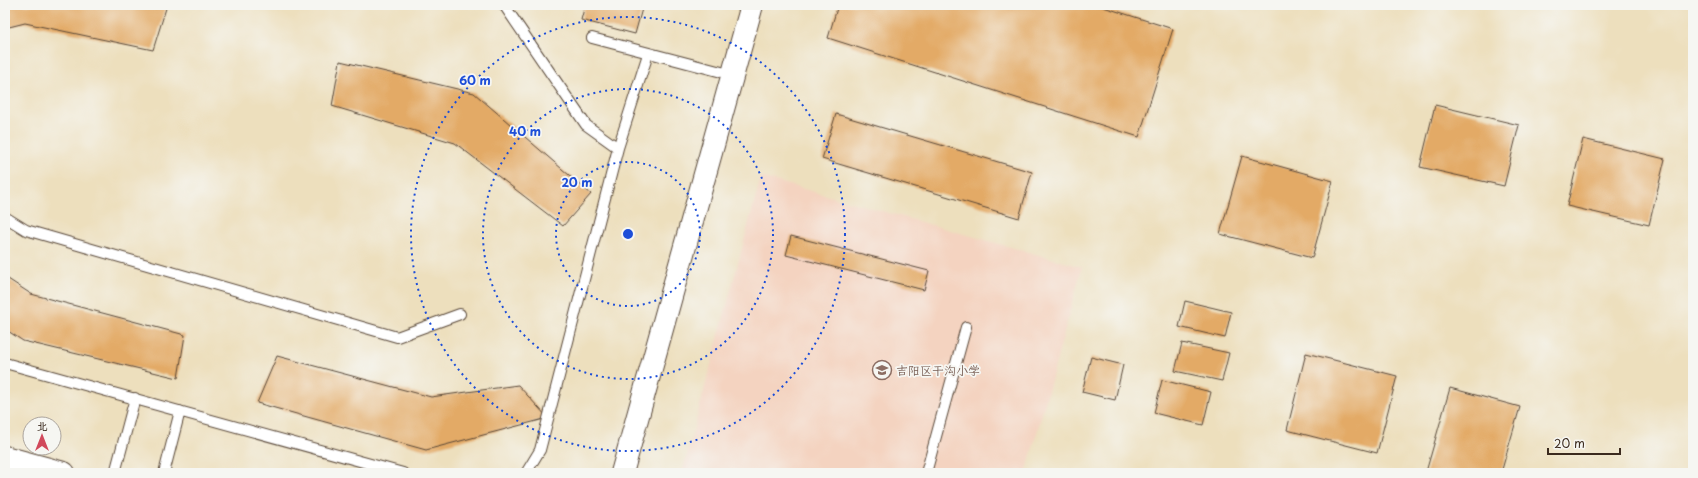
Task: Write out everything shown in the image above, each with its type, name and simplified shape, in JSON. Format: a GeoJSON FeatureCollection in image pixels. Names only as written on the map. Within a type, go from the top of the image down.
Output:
{"type":"FeatureCollection","features":[{"type":"Feature","properties":{"kind":"street"},"geometry":{"type":"LineString","coordinates":[[622,473],[752,5]]}},
{"type":"Feature","properties":{"kind":"street"},"geometry":{"type":"LineString","coordinates":[[5,457],[64,473]]}},
{"type":"Feature","properties":{"kind":"lane"},"geometry":{"type":"LineString","coordinates":[[504,5],[586,125],[618,148]]}},
{"type":"Feature","properties":{"kind":"lane"},"geometry":{"type":"LineString","coordinates":[[592,38],[648,54],[733,75]]}},
{"type":"Feature","properties":{"kind":"lane"},"geometry":{"type":"LineString","coordinates":[[526,473],[540,450],[618,148],[648,54]]}},
{"type":"Feature","properties":{"kind":"lane"},"geometry":{"type":"LineString","coordinates":[[5,217],[26,230],[397,337],[460,314]]}},
{"type":"Feature","properties":{"kind":"lane"},"geometry":{"type":"LineString","coordinates":[[926,473],[966,326]]}},
{"type":"Feature","properties":{"kind":"lane"},"geometry":{"type":"LineString","coordinates":[[5,363],[403,473]]}},
{"type":"Feature","properties":{"kind":"lane"},"geometry":{"type":"LineString","coordinates":[[115,473],[135,398]]}},
{"type":"Feature","properties":{"kind":"lane"},"geometry":{"type":"LineString","coordinates":[[164,473],[180,411]]}},
{"type":"Feature","properties":{"kind":"shaded area","name":"吉阳区干沟小学"},"geometry":{"type":"Polygon","coordinates":[[[761,177],[1082,267],[1026,473],[682,473],[761,177]]]}},
{"type":"Feature","properties":{"kind":"building"},"geometry":{"type":"Polygon","coordinates":[[[5,5],[167,5],[153,50],[25,23],[5,28],[5,5]]]}},
{"type":"Feature","properties":{"kind":"building"},"geometry":{"type":"Polygon","coordinates":[[[585,5],[643,5],[635,34],[581,20],[585,5]]]}},
{"type":"Feature","properties":{"kind":"building"},"geometry":{"type":"Polygon","coordinates":[[[838,5],[1097,5],[1173,29],[1139,137],[828,38],[838,5]]]}},
{"type":"Feature","properties":{"kind":"building"},"geometry":{"type":"Polygon","coordinates":[[[340,61],[474,93],[591,194],[563,226],[455,143],[332,106],[340,61]]]}},
{"type":"Feature","properties":{"kind":"building"},"geometry":{"type":"Polygon","coordinates":[[[1435,105],[1519,125],[1504,186],[1420,167],[1435,105]]]}},
{"type":"Feature","properties":{"kind":"building"},"geometry":{"type":"Polygon","coordinates":[[[836,114],[1032,172],[1019,218],[822,159],[836,114]]]}},
{"type":"Feature","properties":{"kind":"building"},"geometry":{"type":"Polygon","coordinates":[[[1583,139],[1665,159],[1649,225],[1567,206],[1583,139]]]}},
{"type":"Feature","properties":{"kind":"building"},"geometry":{"type":"Polygon","coordinates":[[[1242,156],[1333,181],[1312,258],[1220,234],[1242,156]]]}},
{"type":"Feature","properties":{"kind":"building"},"geometry":{"type":"Polygon","coordinates":[[[791,236],[929,271],[924,290],[786,255],[791,236]]]}},
{"type":"Feature","properties":{"kind":"building"},"geometry":{"type":"Polygon","coordinates":[[[5,277],[31,294],[185,335],[178,378],[23,341],[5,329],[5,277]]]}},
{"type":"Feature","properties":{"kind":"building"},"geometry":{"type":"Polygon","coordinates":[[[1185,301],[1231,312],[1225,338],[1179,327],[1185,301]]]}},
{"type":"Feature","properties":{"kind":"building"},"geometry":{"type":"Polygon","coordinates":[[[1182,343],[1229,353],[1222,381],[1175,371],[1182,343]]]}},
{"type":"Feature","properties":{"kind":"building"},"geometry":{"type":"Polygon","coordinates":[[[1306,353],[1397,376],[1377,453],[1287,430],[1306,353]]]}},
{"type":"Feature","properties":{"kind":"building"},"geometry":{"type":"Polygon","coordinates":[[[277,356],[431,397],[518,385],[548,418],[426,450],[257,403],[277,356]]]}},
{"type":"Feature","properties":{"kind":"building"},"geometry":{"type":"Polygon","coordinates":[[[1091,357],[1123,365],[1115,400],[1082,392],[1091,357]]]}},
{"type":"Feature","properties":{"kind":"building"},"geometry":{"type":"Polygon","coordinates":[[[1162,380],[1211,392],[1203,425],[1154,413],[1162,380]]]}},
{"type":"Feature","properties":{"kind":"building"},"geometry":{"type":"Polygon","coordinates":[[[1450,388],[1520,407],[1501,473],[1426,472],[1450,388]]]}},
{"type":"Feature","properties":{"kind":"place","name":"吉阳区干沟小学"},"geometry":{"type":"Point","coordinates":[882,370]}}]}
